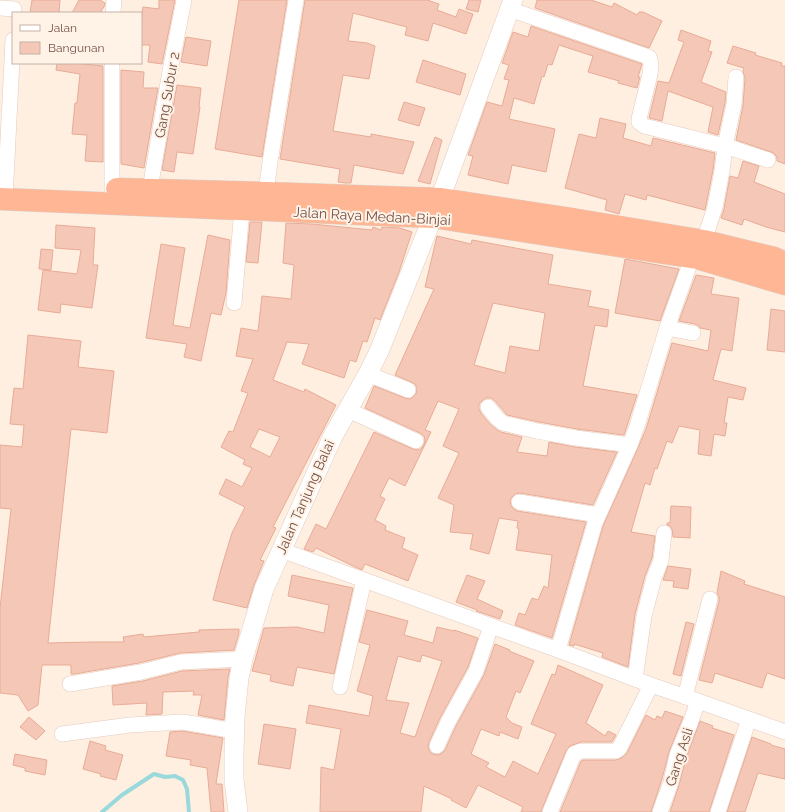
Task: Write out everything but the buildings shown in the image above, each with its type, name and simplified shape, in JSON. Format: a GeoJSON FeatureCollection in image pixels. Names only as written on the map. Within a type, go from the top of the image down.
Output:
{"type":"FeatureCollection","features":[{"type":"Feature","properties":{"kind":"highway","name":"Jalan Raya Medan-Binjai"},"geometry":{"type":"LineString","coordinates":[[3,192],[112,189],[266,193],[437,208],[698,252],[781,260]]}},
{"type":"Feature","properties":{"kind":"highway","name":"Jalan Raya Medan-Binjai"},"geometry":{"type":"LineString","coordinates":[[3,192],[242,209],[437,208]]}},
{"type":"Feature","properties":{"kind":"highway","name":"Jalan Raya Medan-Binjai"},"geometry":{"type":"LineString","coordinates":[[698,252],[785,284]]}},
{"type":"Feature","properties":{"kind":"street"},"geometry":{"type":"LineString","coordinates":[[113,12],[114,0]]}},
{"type":"Feature","properties":{"kind":"street","name":"Gang Subur 2"},"geometry":{"type":"LineString","coordinates":[[150,190],[170,70],[184,0]]}},
{"type":"Feature","properties":{"kind":"street"},"geometry":{"type":"LineString","coordinates":[[266,193],[296,0]]}},
{"type":"Feature","properties":{"kind":"street"},"geometry":{"type":"LineString","coordinates":[[511,5],[649,57],[651,64],[650,74],[639,119],[639,122],[644,126],[725,146],[768,160]]}},
{"type":"Feature","properties":{"kind":"street","name":"Jalan Tanjung Balai"},"geometry":{"type":"LineString","coordinates":[[238,812],[234,780],[235,717],[239,678],[264,589],[333,436],[368,374],[380,349],[437,208],[511,5]]}},
{"type":"Feature","properties":{"kind":"street"},"geometry":{"type":"LineString","coordinates":[[3,192],[4,145],[12,52]]}},
{"type":"Feature","properties":{"kind":"street"},"geometry":{"type":"LineString","coordinates":[[112,64],[112,189]]}},
{"type":"Feature","properties":{"kind":"street"},"geometry":{"type":"LineString","coordinates":[[558,650],[595,523],[630,445],[666,328],[715,207],[725,146],[734,104],[736,77]]}},
{"type":"Feature","properties":{"kind":"street"},"geometry":{"type":"LineString","coordinates":[[234,303],[242,209]]}},
{"type":"Feature","properties":{"kind":"street"},"geometry":{"type":"LineString","coordinates":[[666,328],[693,333]]}},
{"type":"Feature","properties":{"kind":"street"},"geometry":{"type":"LineString","coordinates":[[368,374],[408,390]]}},
{"type":"Feature","properties":{"kind":"street"},"geometry":{"type":"LineString","coordinates":[[488,407],[503,423],[576,438],[630,445]]}},
{"type":"Feature","properties":{"kind":"street"},"geometry":{"type":"LineString","coordinates":[[348,410],[416,441]]}},
{"type":"Feature","properties":{"kind":"street"},"geometry":{"type":"LineString","coordinates":[[519,502],[598,515]]}},
{"type":"Feature","properties":{"kind":"street"},"geometry":{"type":"LineString","coordinates":[[636,679],[644,616],[654,578],[661,560],[664,533]]}},
{"type":"Feature","properties":{"kind":"street"},"geometry":{"type":"LineString","coordinates":[[282,550],[651,685],[785,732]]}},
{"type":"Feature","properties":{"kind":"street"},"geometry":{"type":"LineString","coordinates":[[340,687],[364,580]]}},
{"type":"Feature","properties":{"kind":"street","name":"Gang Asli"},"geometry":{"type":"LineString","coordinates":[[660,812],[671,782],[677,755],[690,724],[691,699],[710,599]]}},
{"type":"Feature","properties":{"kind":"street"},"geometry":{"type":"LineString","coordinates":[[437,746],[448,722],[476,671],[491,626]]}},
{"type":"Feature","properties":{"kind":"street"},"geometry":{"type":"LineString","coordinates":[[70,684],[141,672],[181,662],[244,659]]}},
{"type":"Feature","properties":{"kind":"street"},"geometry":{"type":"LineString","coordinates":[[550,812],[574,754],[581,751],[616,751],[619,749],[651,685]]}},
{"type":"Feature","properties":{"kind":"street"},"geometry":{"type":"LineString","coordinates":[[718,812],[749,719]]}},
{"type":"Feature","properties":{"kind":"street"},"geometry":{"type":"LineString","coordinates":[[62,734],[130,725],[182,722],[235,731]]}},
{"type":"Feature","properties":{"kind":"waterway"},"geometry":{"type":"LineString","coordinates":[[102,812],[122,795],[154,774],[165,777],[175,776],[183,780],[187,789],[189,812]]}}]}
